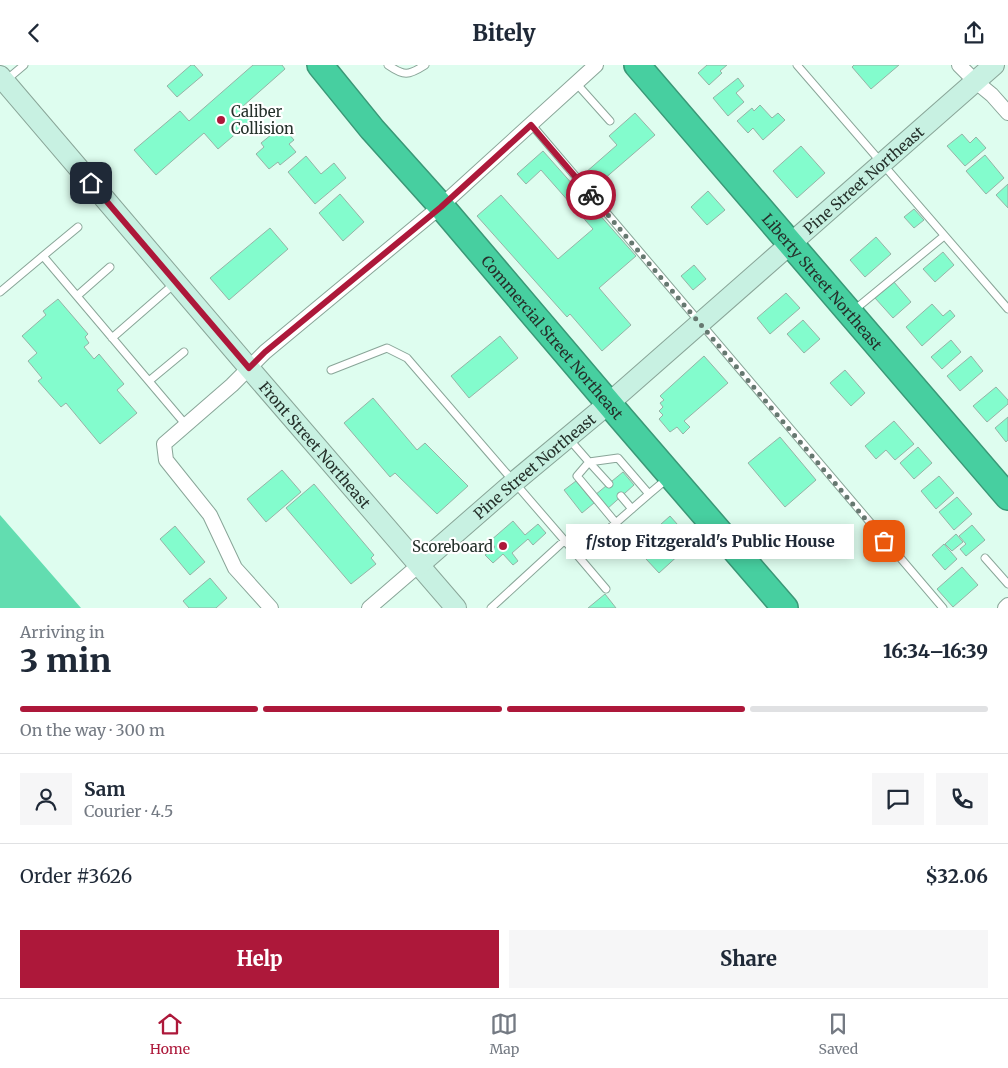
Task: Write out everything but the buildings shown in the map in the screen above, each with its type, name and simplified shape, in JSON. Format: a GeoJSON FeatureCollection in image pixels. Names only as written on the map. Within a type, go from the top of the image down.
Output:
{"type":"FeatureCollection","features":[{"type":"Feature","properties":{"kind":"highway","name":"Commercial Street Northeast"},"geometry":{"type":"LineString","coordinates":[[320,65],[372,129],[785,608]]}},
{"type":"Feature","properties":{"kind":"highway","name":"Liberty Street Northeast"},"geometry":{"type":"LineString","coordinates":[[637,65],[1008,497]]}},
{"type":"Feature","properties":{"kind":"street"},"geometry":{"type":"LineString","coordinates":[[271,608],[235,568],[210,515],[166,460],[164,444],[232,385],[265,352],[441,207],[596,65]]}},
{"type":"Feature","properties":{"kind":"street"},"geometry":{"type":"LineString","coordinates":[[959,65],[992,95],[1008,113]]}},
{"type":"Feature","properties":{"kind":"street","name":"Pine Street Northeast"},"geometry":{"type":"LineString","coordinates":[[369,608],[513,483],[608,404],[994,65]]}},
{"type":"Feature","properties":{"kind":"street","name":"Front Street Northeast"},"geometry":{"type":"LineString","coordinates":[[2,79],[456,608]]}},
{"type":"Feature","properties":{"kind":"street"},"geometry":{"type":"LineString","coordinates":[[1005,608],[1008,605]]}},
{"type":"Feature","properties":{"kind":"lane"},"geometry":{"type":"LineString","coordinates":[[2,79],[24,65]]}},
{"type":"Feature","properties":{"kind":"lane"},"geometry":{"type":"LineString","coordinates":[[388,65],[400,73],[408,73],[425,65]]}},
{"type":"Feature","properties":{"kind":"lane"},"geometry":{"type":"LineString","coordinates":[[797,65],[1008,309]]}},
{"type":"Feature","properties":{"kind":"lane"},"geometry":{"type":"LineString","coordinates":[[576,83],[610,121]]}},
{"type":"Feature","properties":{"kind":"lane"},"geometry":{"type":"LineString","coordinates":[[531,125],[943,608]]}},
{"type":"Feature","properties":{"kind":"lane"},"geometry":{"type":"LineString","coordinates":[[0,292],[78,227]]}},
{"type":"Feature","properties":{"kind":"lane"},"geometry":{"type":"LineString","coordinates":[[850,313],[944,236]]}},
{"type":"Feature","properties":{"kind":"lane"},"geometry":{"type":"LineString","coordinates":[[43,256],[186,425]]}},
{"type":"Feature","properties":{"kind":"lane"},"geometry":{"type":"LineString","coordinates":[[77,296],[110,267]]}},
{"type":"Feature","properties":{"kind":"lane"},"geometry":{"type":"LineString","coordinates":[[112,337],[176,282]]}},
{"type":"Feature","properties":{"kind":"lane"},"geometry":{"type":"LineString","coordinates":[[331,369],[388,348],[406,358],[606,589]]}},
{"type":"Feature","properties":{"kind":"lane"},"geometry":{"type":"LineString","coordinates":[[149,381],[184,351]]}},
{"type":"Feature","properties":{"kind":"lane"},"geometry":{"type":"LineString","coordinates":[[568,438],[609,483]]}},
{"type":"Feature","properties":{"kind":"lane"},"geometry":{"type":"LineString","coordinates":[[616,523],[577,476],[589,462],[618,458],[649,494]]}},
{"type":"Feature","properties":{"kind":"lane"},"geometry":{"type":"LineString","coordinates":[[578,556],[671,476]]}},
{"type":"Feature","properties":{"kind":"lane"},"geometry":{"type":"LineString","coordinates":[[621,496],[632,509]]}},
{"type":"Feature","properties":{"kind":"lane"},"geometry":{"type":"LineString","coordinates":[[491,608],[564,541]]}},
{"type":"Feature","properties":{"kind":"lane"},"geometry":{"type":"LineString","coordinates":[[985,558],[1008,584]]}},
{"type":"Feature","properties":{"kind":"shaded area"},"geometry":{"type":"Polygon","coordinates":[[[0,515],[81,608],[0,608],[0,515]]]}},
{"type":"Feature","properties":{"kind":"way so far"},"geometry":{"type":"LineString","coordinates":[[591,195],[884,541]]}},
{"type":"Feature","properties":{"kind":"place","name":"Caliber Collision"},"geometry":{"type":"Point","coordinates":[221,120]}},
{"type":"Feature","properties":{"kind":"place","name":"ƒ/stop Fitzgerald's Public House"},"geometry":{"type":"Point","coordinates":[884,541]}},
{"type":"Feature","properties":{"kind":"place","name":"Scoreboard"},"geometry":{"type":"Point","coordinates":[503,546]}},
{"type":"Feature","properties":{"kind":"route"},"geometry":{"type":"LineString","coordinates":[[91,183],[249,368],[265,352],[441,207],[531,125],[591,195]]}}]}
